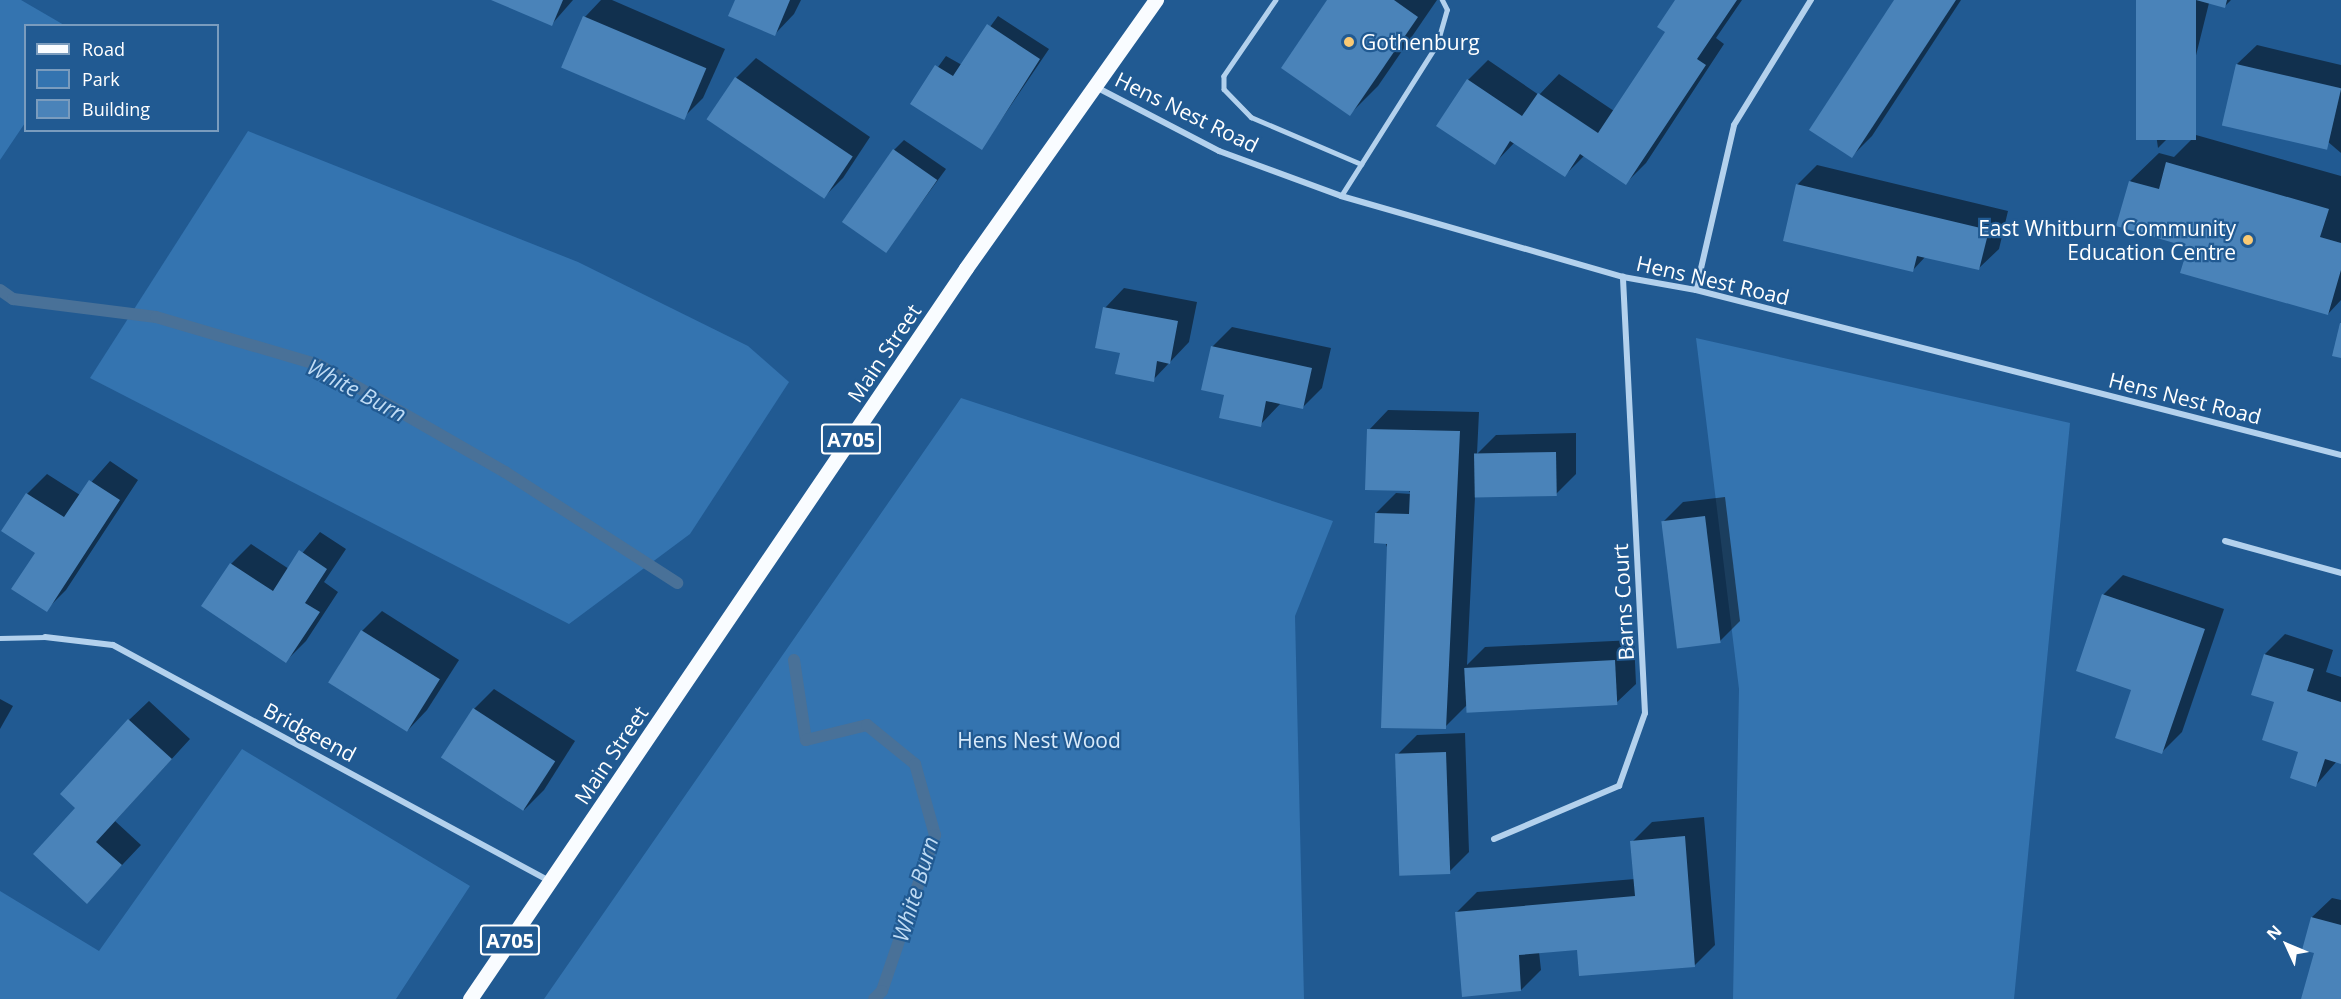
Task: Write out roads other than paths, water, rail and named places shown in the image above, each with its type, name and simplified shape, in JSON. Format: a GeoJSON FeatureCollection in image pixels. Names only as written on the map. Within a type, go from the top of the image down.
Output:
{"type":"FeatureCollection","features":[{"type":"Feature","properties":{"kind":"main road","name":"Main Street"},"geometry":{"type":"LineString","coordinates":[[551,881],[966,268],[1156,0]]}},
{"type":"Feature","properties":{"kind":"main road","name":"A705"},"geometry":{"type":"LineString","coordinates":[[470,999],[551,881]]}},
{"type":"Feature","properties":{"kind":"street"},"geometry":{"type":"LineString","coordinates":[[1696,290],[1734,125],[1811,0]]}},
{"type":"Feature","properties":{"kind":"street","name":"Hens Nest Road"},"geometry":{"type":"LineString","coordinates":[[1096,86],[1219,151],[1341,196],[1623,277],[1696,290],[2341,455]]}},
{"type":"Feature","properties":{"kind":"street","name":"Barns Court"},"geometry":{"type":"LineString","coordinates":[[1494,839],[1619,786],[1645,713],[1623,277]]}},
{"type":"Feature","properties":{"kind":"street"},"geometry":{"type":"LineString","coordinates":[[2225,541],[2341,573]]}},
{"type":"Feature","properties":{"kind":"street","name":"Bridgeend"},"geometry":{"type":"LineString","coordinates":[[45,637],[113,645],[551,881]]}},
{"type":"Feature","properties":{"kind":"lane"},"geometry":{"type":"LineString","coordinates":[[1276,0],[1224,76],[1224,89],[1251,117],[1361,164]]}},
{"type":"Feature","properties":{"kind":"lane"},"geometry":{"type":"LineString","coordinates":[[1341,196],[1437,44],[1446,10],[1442,0]]}},
{"type":"Feature","properties":{"kind":"lane"},"geometry":{"type":"LineString","coordinates":[[0,638],[45,637]]}},
{"type":"Feature","properties":{"kind":"waterway","name":"White Burn"},"geometry":{"type":"LineString","coordinates":[[0,290],[13,299],[156,317],[319,365],[505,472],[677,583]]}},
{"type":"Feature","properties":{"kind":"waterway","name":"White Burn"},"geometry":{"type":"LineString","coordinates":[[794,660],[806,740],[867,725],[915,764],[935,835],[882,991],[874,999]]}},
{"type":"Feature","properties":{"kind":"place","name":"Gothenburg"},"geometry":{"type":"Point","coordinates":[1349,42]}},
{"type":"Feature","properties":{"kind":"place","name":"East Whitburn Community Education Centre"},"geometry":{"type":"Point","coordinates":[2248,240]}},
{"type":"Feature","properties":{"kind":"park label","name":"Hens Nest Wood"},"geometry":{"type":"Point","coordinates":[1039,740]}}]}
